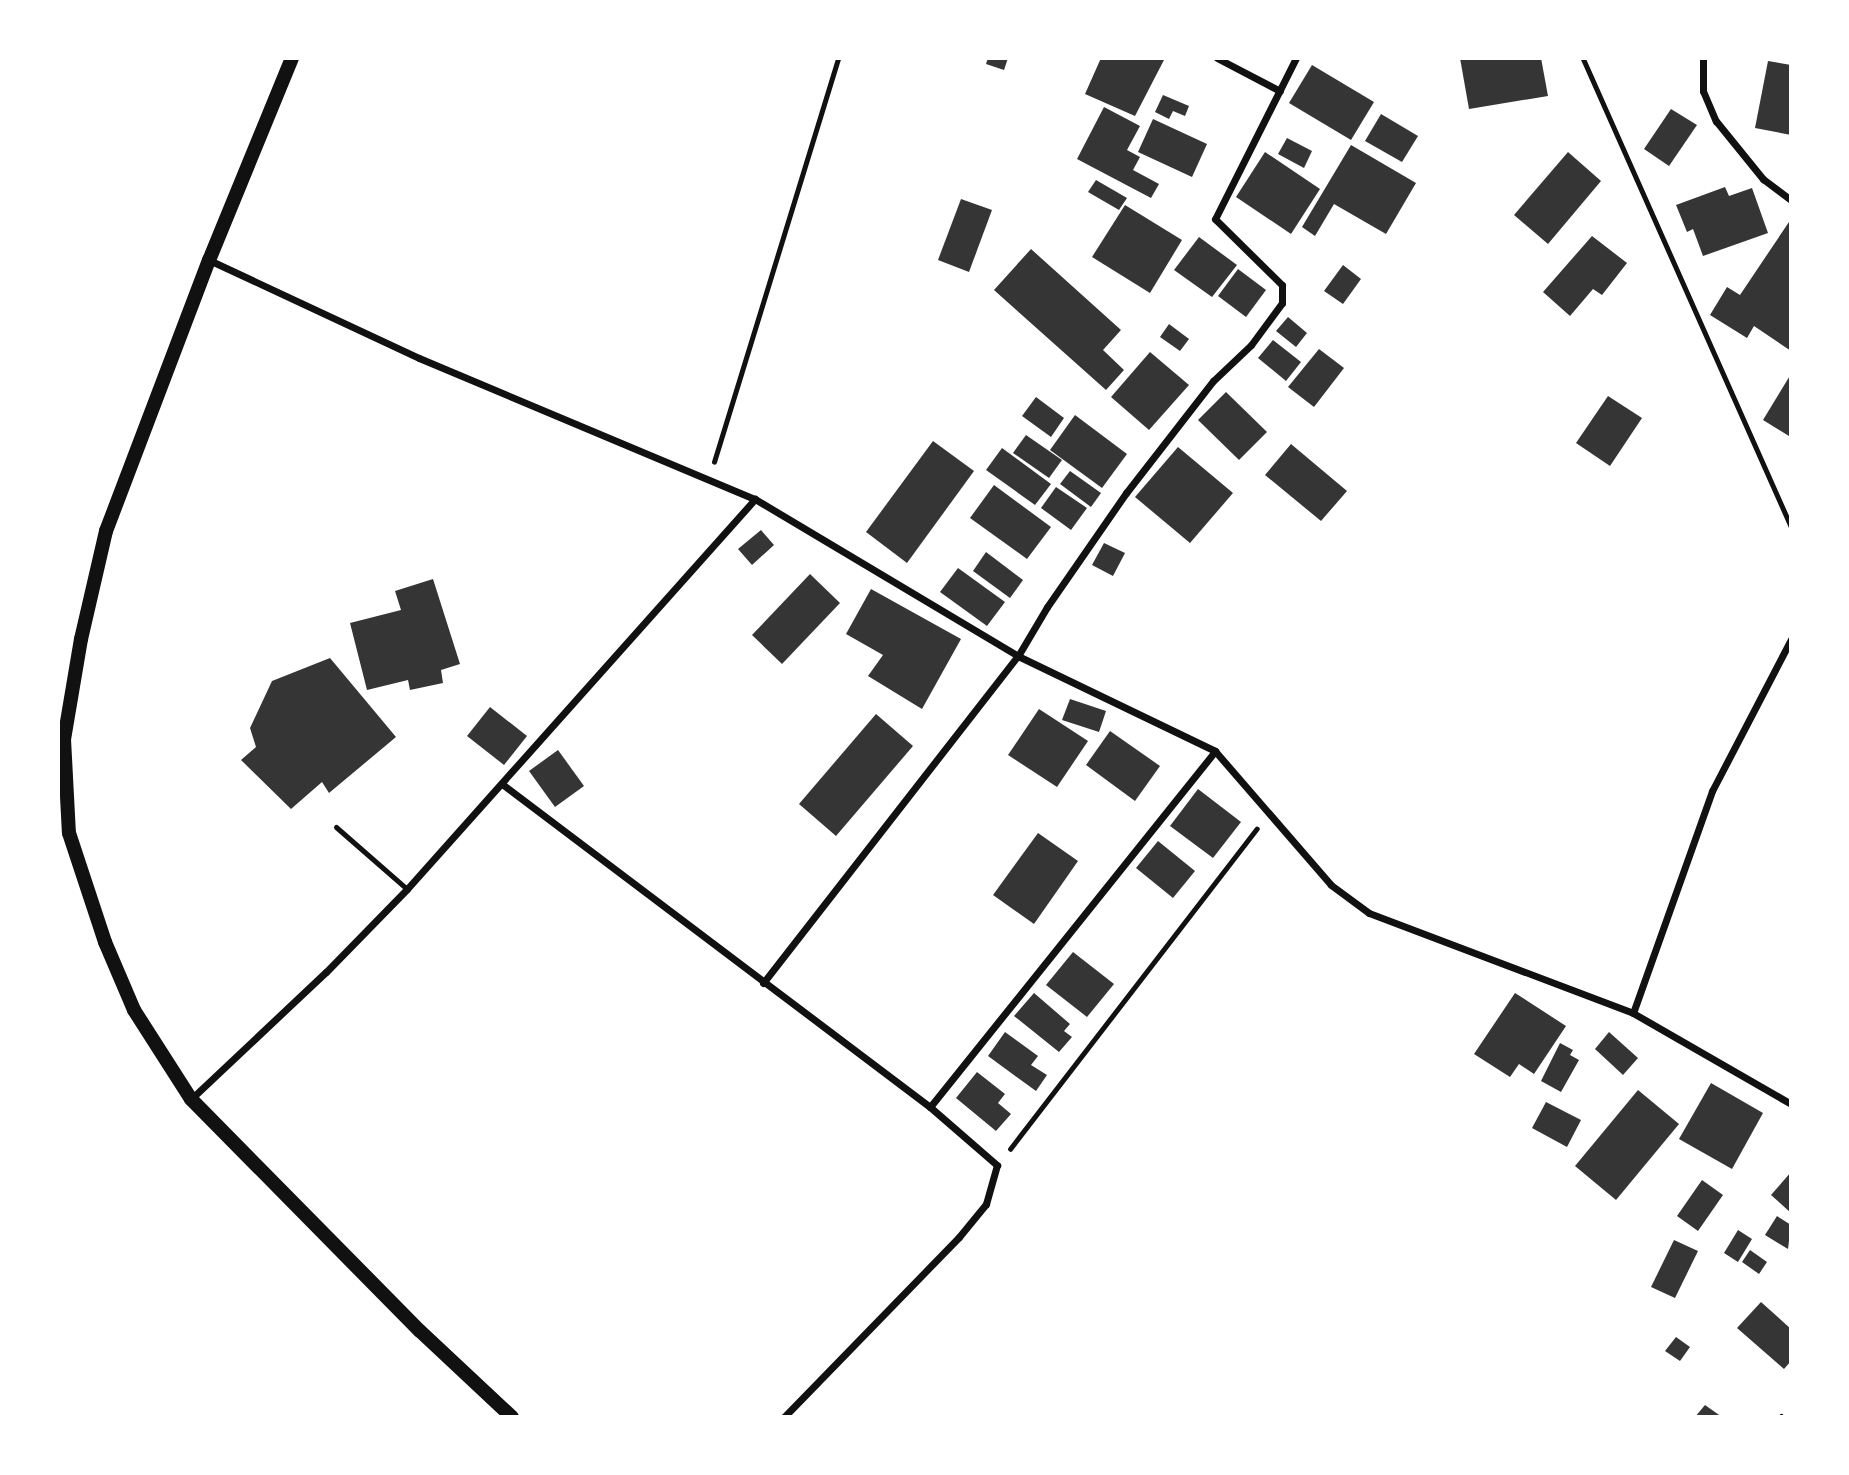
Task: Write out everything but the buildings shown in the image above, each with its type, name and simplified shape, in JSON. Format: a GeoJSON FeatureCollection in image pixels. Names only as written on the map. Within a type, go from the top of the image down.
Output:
{"type":"FeatureCollection","features":[{"type":"Feature","properties":{"kind":"main road"},"geometry":{"type":"LineString","coordinates":[[292,58],[209,260],[106,531],[81,639],[64,739],[63,832],[134,1010],[191,1099],[420,1332],[512,1417]]}},
{"type":"Feature","properties":{"kind":"street"},"geometry":{"type":"LineString","coordinates":[[1217,58],[1280,92]]}},
{"type":"Feature","properties":{"kind":"street"},"geometry":{"type":"LineString","coordinates":[[763,983],[1018,656],[1047,607],[1126,493],[1213,381],[1251,345],[1282,303],[1282,285],[1215,219],[1297,58]]}},
{"type":"Feature","properties":{"kind":"street"},"geometry":{"type":"LineString","coordinates":[[1703,58],[1703,91],[1716,121],[1763,179],[1791,200]]}},
{"type":"Feature","properties":{"kind":"street"},"geometry":{"type":"LineString","coordinates":[[209,260],[419,358],[755,499],[1018,656],[1216,751],[1331,885],[1369,913],[1633,1013],[1791,1104]]}},
{"type":"Feature","properties":{"kind":"street"},"geometry":{"type":"LineString","coordinates":[[191,1099],[326,972],[407,889],[755,499]]}},
{"type":"Feature","properties":{"kind":"street"},"geometry":{"type":"LineString","coordinates":[[1633,1013],[1712,792],[1791,639]]}},
{"type":"Feature","properties":{"kind":"street"},"geometry":{"type":"LineString","coordinates":[[930,1107],[1216,751]]}},
{"type":"Feature","properties":{"kind":"street"},"geometry":{"type":"LineString","coordinates":[[502,784],[930,1107],[997,1166],[986,1204],[958,1237],[785,1417]]}},
{"type":"Feature","properties":{"kind":"lane"},"geometry":{"type":"LineString","coordinates":[[336,827],[407,889]]}},
{"type":"Feature","properties":{"kind":"path"},"geometry":{"type":"LineString","coordinates":[[709,480],[838,58]]}},
{"type":"Feature","properties":{"kind":"path"},"geometry":{"type":"LineString","coordinates":[[1583,58],[1791,526]]}},
{"type":"Feature","properties":{"kind":"path"},"geometry":{"type":"LineString","coordinates":[[997,1166],[1268,814]]}}]}
